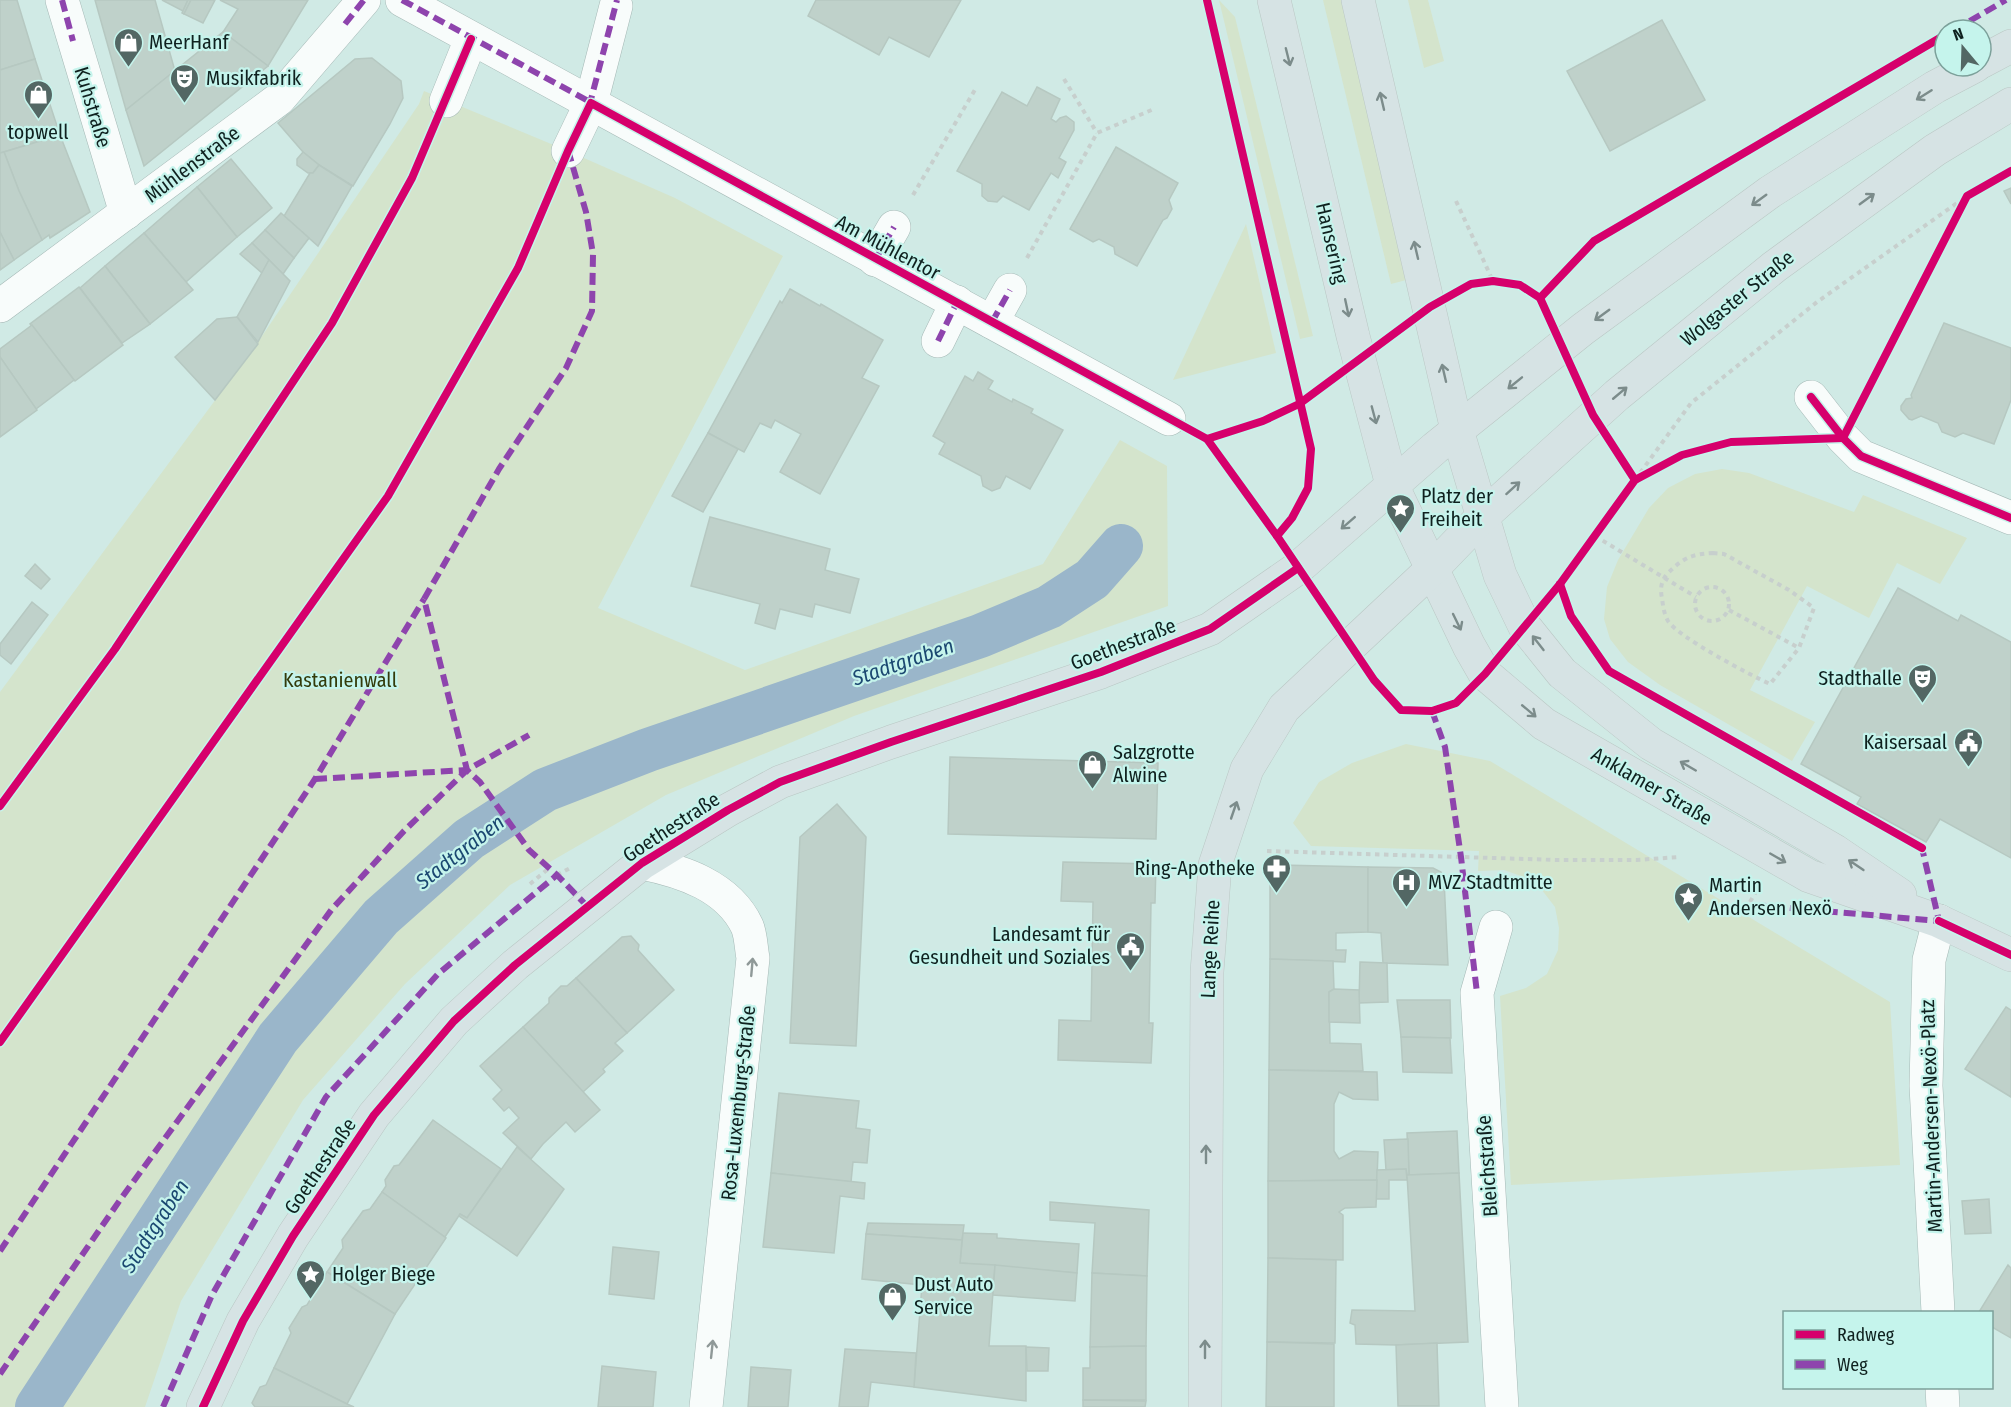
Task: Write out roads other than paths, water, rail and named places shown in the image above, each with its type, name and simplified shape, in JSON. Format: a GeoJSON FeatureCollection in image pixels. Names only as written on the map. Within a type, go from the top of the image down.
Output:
{"type":"FeatureCollection","features":[{"type":"Feature","properties":{"kind":"main road","name":"Hansering"},"geometry":{"type":"LineString","coordinates":[[1274,0],[1351,328],[1392,485],[1431,570]]}},
{"type":"Feature","properties":{"kind":"main road"},"geometry":{"type":"LineString","coordinates":[[1358,0],[1457,430],[1583,329],[1770,192],[1952,78]]}},
{"type":"Feature","properties":{"kind":"main road"},"geometry":{"type":"LineString","coordinates":[[1993,56],[2011,46]]}},
{"type":"Feature","properties":{"kind":"main road","name":"Wolgaster Straße"},"geometry":{"type":"LineString","coordinates":[[1431,570],[1482,517],[1593,415],[1774,267],[1935,150],[2011,104]]}},
{"type":"Feature","properties":{"kind":"main road","name":"Goethestraße"},"geometry":{"type":"LineString","coordinates":[[203,1407],[243,1321],[293,1236],[374,1115],[454,1021],[515,965],[642,863],[728,810],[780,782],[891,742],[1101,672],[1210,628],[1298,568],[1457,430]]}},
{"type":"Feature","properties":{"kind":"main road","name":"Anklamer Straße"},"geometry":{"type":"LineString","coordinates":[[1457,430],[1500,575],[1525,627],[1562,673],[1651,744],[1834,851],[1939,921]]}},
{"type":"Feature","properties":{"kind":"main road","name":"Anklamer Straße"},"geometry":{"type":"LineString","coordinates":[[1431,570],[1485,674],[1544,724],[1809,876],[1939,921],[2011,955]]}},
{"type":"Feature","properties":{"kind":"main road","name":"Lange Reihe"},"geometry":{"type":"LineString","coordinates":[[1205,1407],[1207,972],[1215,865],[1247,770],[1284,708],[1431,570]]}},
{"type":"Feature","properties":{"kind":"street","name":"Kuhstraße"},"geometry":{"type":"LineString","coordinates":[[62,0],[126,213]]}},
{"type":"Feature","properties":{"kind":"street","name":"Am Mühlentor"},"geometry":{"type":"LineString","coordinates":[[402,0],[1169,419]]}},
{"type":"Feature","properties":{"kind":"street"},"geometry":{"type":"LineString","coordinates":[[568,151],[591,103],[616,6]]}},
{"type":"Feature","properties":{"kind":"street","name":"Mühlenstraße"},"geometry":{"type":"LineString","coordinates":[[0,306],[279,99],[354,12]]}},
{"type":"Feature","properties":{"kind":"street"},"geometry":{"type":"LineString","coordinates":[[446,100],[471,39]]}},
{"type":"Feature","properties":{"kind":"street","name":"Am Mühlentor"},"geometry":{"type":"LineString","coordinates":[[876,260],[894,226]]}},
{"type":"Feature","properties":{"kind":"street"},"geometry":{"type":"LineString","coordinates":[[992,322],[1010,290]]}},
{"type":"Feature","properties":{"kind":"street"},"geometry":{"type":"LineString","coordinates":[[938,341],[957,302]]}},
{"type":"Feature","properties":{"kind":"street"},"geometry":{"type":"LineString","coordinates":[[1811,397],[1843,438],[1862,456],[2011,518]]}},
{"type":"Feature","properties":{"kind":"street","name":"Rosa-Luxemburg-Straße"},"geometry":{"type":"LineString","coordinates":[[642,863],[674,869],[699,879],[729,902],[747,927],[753,958],[706,1407]]}},
{"type":"Feature","properties":{"kind":"street","name":"Martin-Andersen-Nexö-Platz"},"geometry":{"type":"LineString","coordinates":[[1938,1311],[1926,1086],[1929,960],[1939,921]]}},
{"type":"Feature","properties":{"kind":"street","name":"Bleichstraße"},"geometry":{"type":"LineString","coordinates":[[1496,927],[1477,993],[1502,1407]]}},
{"type":"Feature","properties":{"kind":"street"},"geometry":{"type":"LineString","coordinates":[[1942,1389],[1943,1407]]}},
{"type":"Feature","properties":{"kind":"waterway","name":"Stadtgraben"},"geometry":{"type":"LineString","coordinates":[[37,1407],[278,1038],[381,917],[469,839],[545,790],[648,750],[980,636],[1049,607],[1092,579],[1121,546]]}},
{"type":"Feature","properties":{"kind":"place","name":"MeerHanf"},"geometry":{"type":"Point","coordinates":[128,68]}},
{"type":"Feature","properties":{"kind":"place","name":"Musikfabrik"},"geometry":{"type":"Point","coordinates":[185,104]}},
{"type":"Feature","properties":{"kind":"place","name":"topwell"},"geometry":{"type":"Point","coordinates":[38,120]}},
{"type":"Feature","properties":{"kind":"place","name":"Platz der Freiheit"},"geometry":{"type":"Point","coordinates":[1400,534]}},
{"type":"Feature","properties":{"kind":"place","name":"Stadthalle"},"geometry":{"type":"Point","coordinates":[1923,704]}},
{"type":"Feature","properties":{"kind":"place","name":"Kaisersaal"},"geometry":{"type":"Point","coordinates":[1968,768]}},
{"type":"Feature","properties":{"kind":"place","name":"Salzgrotte Alwine"},"geometry":{"type":"Point","coordinates":[1092,790]}},
{"type":"Feature","properties":{"kind":"place","name":"Ring-Apotheke"},"geometry":{"type":"Point","coordinates":[1276,894]}},
{"type":"Feature","properties":{"kind":"place","name":"MVZ Stadtmitte"},"geometry":{"type":"Point","coordinates":[1407,908]}},
{"type":"Feature","properties":{"kind":"place","name":"Martin Andersen Nexö"},"geometry":{"type":"Point","coordinates":[1688,922]}},
{"type":"Feature","properties":{"kind":"place","name":"Landesamt für Gesundheit und Soziales"},"geometry":{"type":"Point","coordinates":[1131,972]}},
{"type":"Feature","properties":{"kind":"place","name":"Holger Biege"},"geometry":{"type":"Point","coordinates":[311,1300]}},
{"type":"Feature","properties":{"kind":"place","name":"Dust Auto Service"},"geometry":{"type":"Point","coordinates":[893,1322]}},
{"type":"Feature","properties":{"kind":"park label","name":"Kastanienwall"},"geometry":{"type":"Point","coordinates":[340,680]}}]}
